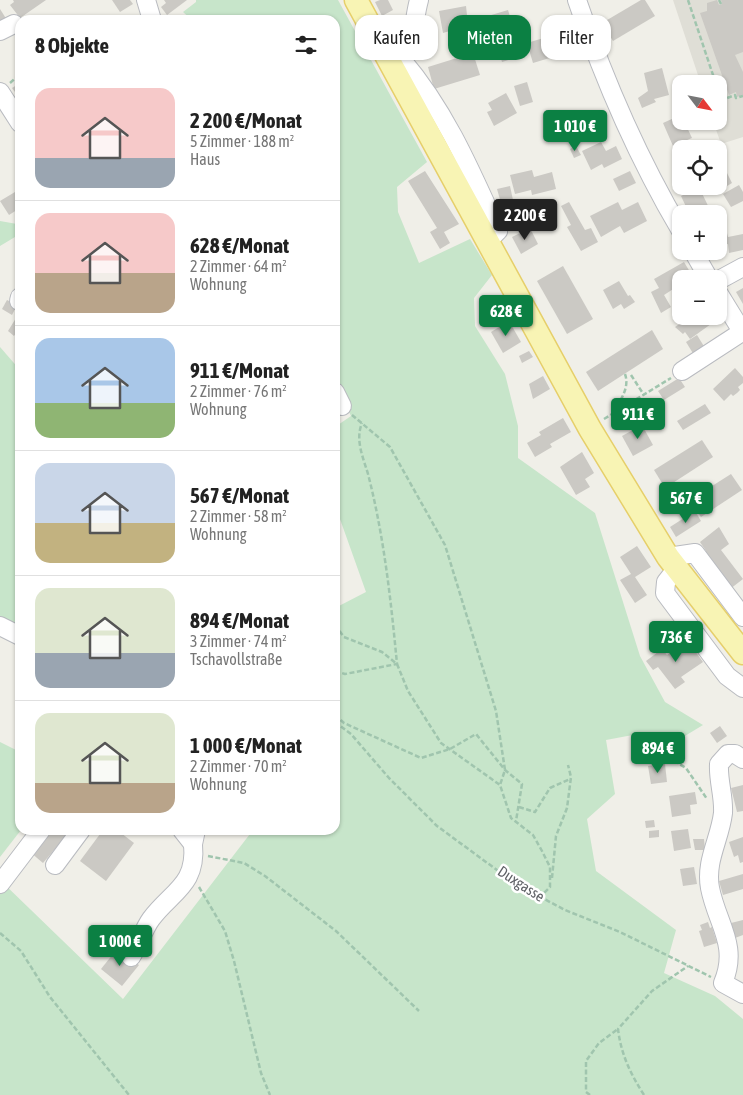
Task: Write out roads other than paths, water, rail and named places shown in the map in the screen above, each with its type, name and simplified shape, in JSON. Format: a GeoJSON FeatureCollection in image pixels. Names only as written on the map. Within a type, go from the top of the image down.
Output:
{"type":"FeatureCollection","features":[{"type":"Feature","properties":{"kind":"main road"},"geometry":{"type":"LineString","coordinates":[[356,0],[397,63],[488,241],[590,429],[673,563],[736,629],[743,653]]}},
{"type":"Feature","properties":{"kind":"street"},"geometry":{"type":"LineString","coordinates":[[146,0],[150,15]]}},
{"type":"Feature","properties":{"kind":"street"},"geometry":{"type":"LineString","coordinates":[[408,0],[414,15]]}},
{"type":"Feature","properties":{"kind":"street"},"geometry":{"type":"LineString","coordinates":[[416,15],[420,0]]}},
{"type":"Feature","properties":{"kind":"street"},"geometry":{"type":"LineString","coordinates":[[577,0],[599,65],[633,139],[672,214]]}},
{"type":"Feature","properties":{"kind":"street"},"geometry":{"type":"LineString","coordinates":[[397,63],[400,60]]}},
{"type":"Feature","properties":{"kind":"street"},"geometry":{"type":"LineString","coordinates":[[3,103],[15,117]]}},
{"type":"Feature","properties":{"kind":"street"},"geometry":{"type":"LineString","coordinates":[[727,275],[743,266]]}},
{"type":"Feature","properties":{"kind":"street"},"geometry":{"type":"LineString","coordinates":[[682,371],[742,333],[727,308]]}},
{"type":"Feature","properties":{"kind":"street"},"geometry":{"type":"LineString","coordinates":[[743,617],[695,553],[673,563],[666,582],[665,593],[727,676],[743,688]]}},
{"type":"Feature","properties":{"kind":"street"},"geometry":{"type":"LineString","coordinates":[[0,626],[15,634]]}},
{"type":"Feature","properties":{"kind":"street"},"geometry":{"type":"LineString","coordinates":[[743,759],[735,754],[728,754],[718,764],[723,798],[722,817],[708,869],[710,889],[729,944],[730,963],[723,984],[743,994]]}},
{"type":"Feature","properties":{"kind":"street"},"geometry":{"type":"LineString","coordinates":[[0,884],[37,835]]}},
{"type":"Feature","properties":{"kind":"street"},"geometry":{"type":"LineString","coordinates":[[55,865],[77,835]]}},
{"type":"Feature","properties":{"kind":"street"},"geometry":{"type":"LineString","coordinates":[[131,957],[150,920],[181,889],[191,873],[195,837]]}}]}
